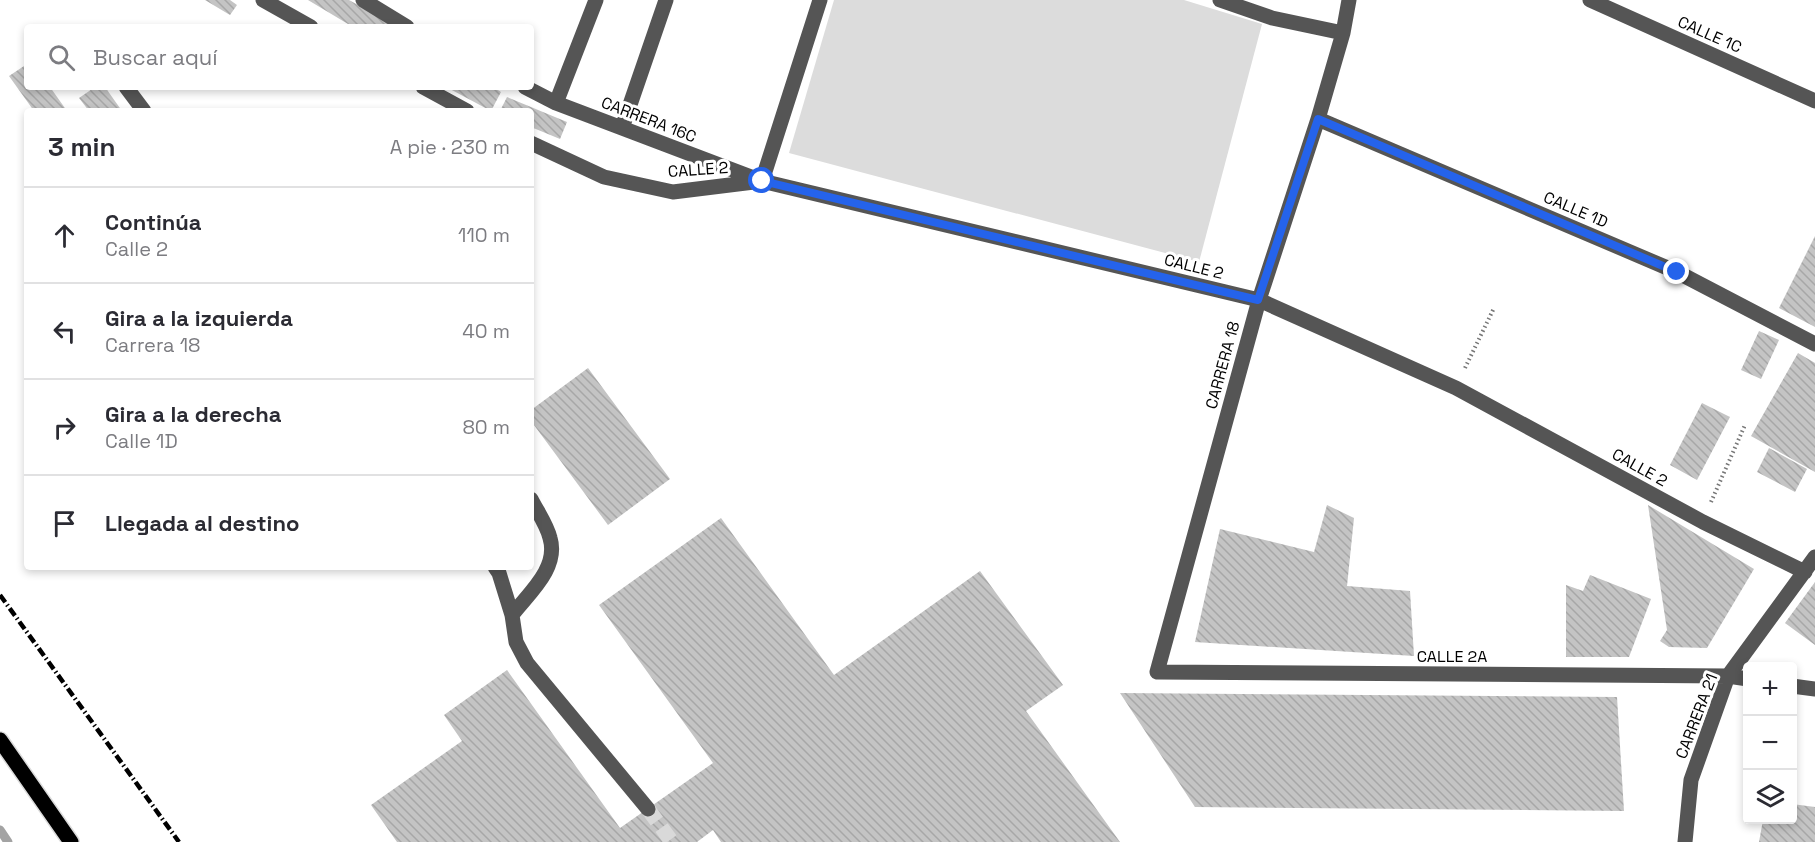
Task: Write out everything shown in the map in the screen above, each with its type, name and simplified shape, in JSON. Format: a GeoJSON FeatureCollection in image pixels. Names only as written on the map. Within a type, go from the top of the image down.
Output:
{"type":"FeatureCollection","features":[{"type":"Feature","properties":{"kind":"main road"},"geometry":{"type":"LineString","coordinates":[[0,740],[71,842]]}},
{"type":"Feature","properties":{"kind":"street"},"geometry":{"type":"LineString","coordinates":[[263,0],[306,24]]}},
{"type":"Feature","properties":{"kind":"street"},"geometry":{"type":"LineString","coordinates":[[363,0],[402,24]]}},
{"type":"Feature","properties":{"kind":"street"},"geometry":{"type":"LineString","coordinates":[[556,103],[596,0]]}},
{"type":"Feature","properties":{"kind":"street"},"geometry":{"type":"LineString","coordinates":[[622,128],[666,0]]}},
{"type":"Feature","properties":{"kind":"street"},"geometry":{"type":"LineString","coordinates":[[762,181],[820,0]]}},
{"type":"Feature","properties":{"kind":"street"},"geometry":{"type":"LineString","coordinates":[[1220,0],[1272,18],[1343,33]]}},
{"type":"Feature","properties":{"kind":"street","name":"CARRERA 18"},"geometry":{"type":"LineString","coordinates":[[1157,672],[1258,300],[1318,119],[1343,33],[1349,0]]}},
{"type":"Feature","properties":{"kind":"street","name":"CALLE 1C"},"geometry":{"type":"LineString","coordinates":[[1590,0],[1815,101]]}},
{"type":"Feature","properties":{"kind":"street"},"geometry":{"type":"LineString","coordinates":[[128,90],[142,108]]}},
{"type":"Feature","properties":{"kind":"street"},"geometry":{"type":"LineString","coordinates":[[428,90],[462,108]]}},
{"type":"Feature","properties":{"kind":"street","name":"CARRERA 16C"},"geometry":{"type":"LineString","coordinates":[[531,90],[556,103],[762,181]]}},
{"type":"Feature","properties":{"kind":"street","name":"CALLE 1D"},"geometry":{"type":"LineString","coordinates":[[1318,119],[1677,272],[1815,344]]}},
{"type":"Feature","properties":{"kind":"street","name":"CALLE 2"},"geometry":{"type":"LineString","coordinates":[[534,144],[604,177],[673,192],[762,181],[1258,300],[1456,388],[1703,522],[1805,572]]}},
{"type":"Feature","properties":{"kind":"street"},"geometry":{"type":"LineString","coordinates":[[512,615],[546,572],[552,558],[550,537],[534,506]]}},
{"type":"Feature","properties":{"kind":"street","name":"CARRERA 21"},"geometry":{"type":"LineString","coordinates":[[1685,842],[1691,780],[1728,676],[1815,556]]}},
{"type":"Feature","properties":{"kind":"street"},"geometry":{"type":"LineString","coordinates":[[497,570],[512,615],[516,642],[526,663],[648,809]]}},
{"type":"Feature","properties":{"kind":"street","name":"CALLE 2A"},"geometry":{"type":"LineString","coordinates":[[1157,672],[1728,676],[1743,678]]}},
{"type":"Feature","properties":{"kind":"street"},"geometry":{"type":"LineString","coordinates":[[1797,687],[1815,689]]}},
{"type":"Feature","properties":{"kind":"path"},"geometry":{"type":"LineString","coordinates":[[1456,388],[1494,308]]}},
{"type":"Feature","properties":{"kind":"path"},"geometry":{"type":"LineString","coordinates":[[1703,522],[1745,425]]}},
{"type":"Feature","properties":{"kind":"shaded area"},"geometry":{"type":"Polygon","coordinates":[[[834,0],[1184,0],[1262,24],[1199,262],[789,153],[834,0]]]}},
{"type":"Feature","properties":{"kind":"building"},"geometry":{"type":"Polygon","coordinates":[[[205,0],[230,0],[237,5],[230,15],[205,0]]]}},
{"type":"Feature","properties":{"kind":"building"},"geometry":{"type":"Polygon","coordinates":[[[308,0],[349,0],[392,24],[348,24],[308,0]]]}},
{"type":"Feature","properties":{"kind":"building"},"geometry":{"type":"Polygon","coordinates":[[[24,66],[24,90],[52,90],[65,108],[32,108],[9,76],[24,66]]]}},
{"type":"Feature","properties":{"kind":"building"},"geometry":{"type":"Polygon","coordinates":[[[91,90],[107,90],[120,108],[87,108],[79,98],[91,90]]]}},
{"type":"Feature","properties":{"kind":"building"},"geometry":{"type":"Polygon","coordinates":[[[452,90],[498,90],[501,92],[493,108],[485,108],[452,90]]]}},
{"type":"Feature","properties":{"kind":"building"},"geometry":{"type":"Polygon","coordinates":[[[507,97],[533,108],[502,108],[507,97]]]}},
{"type":"Feature","properties":{"kind":"building"},"geometry":{"type":"Polygon","coordinates":[[[534,108],[567,122],[560,139],[534,128],[534,108]]]}},
{"type":"Feature","properties":{"kind":"building"},"geometry":{"type":"Polygon","coordinates":[[[1815,236],[1815,327],[1779,308],[1815,236]]]}},
{"type":"Feature","properties":{"kind":"building"},"geometry":{"type":"Polygon","coordinates":[[[1759,331],[1779,340],[1761,379],[1741,370],[1759,331]]]}},
{"type":"Feature","properties":{"kind":"building"},"geometry":{"type":"Polygon","coordinates":[[[1798,353],[1815,363],[1815,472],[1751,436],[1798,353]]]}},
{"type":"Feature","properties":{"kind":"building"},"geometry":{"type":"Polygon","coordinates":[[[588,368],[670,479],[608,525],[534,425],[534,408],[588,368]]]}},
{"type":"Feature","properties":{"kind":"building"},"geometry":{"type":"Polygon","coordinates":[[[1702,403],[1730,417],[1697,480],[1670,465],[1702,403]]]}},
{"type":"Feature","properties":{"kind":"building"},"geometry":{"type":"Polygon","coordinates":[[[1769,448],[1807,469],[1795,492],[1757,472],[1769,448]]]}},
{"type":"Feature","properties":{"kind":"building"},"geometry":{"type":"Polygon","coordinates":[[[1327,505],[1354,518],[1347,586],[1410,591],[1414,656],[1195,642],[1220,529],[1314,552],[1327,505]]]}},
{"type":"Feature","properties":{"kind":"building"},"geometry":{"type":"Polygon","coordinates":[[[1648,505],[1754,569],[1707,648],[1669,647],[1660,641],[1667,630],[1648,505]]]}},
{"type":"Feature","properties":{"kind":"building"},"geometry":{"type":"Polygon","coordinates":[[[721,518],[834,675],[980,571],[1063,685],[1026,711],[1120,842],[721,842],[713,830],[697,842],[397,842],[371,805],[462,741],[444,715],[507,670],[620,828],[713,763],[599,605],[721,518]]]}},
{"type":"Feature","properties":{"kind":"building"},"geometry":{"type":"Polygon","coordinates":[[[1590,575],[1651,599],[1629,657],[1566,657],[1566,585],[1583,591],[1590,575]]]}},
{"type":"Feature","properties":{"kind":"building"},"geometry":{"type":"Polygon","coordinates":[[[1815,582],[1815,645],[1785,623],[1815,582]]]}},
{"type":"Feature","properties":{"kind":"building"},"geometry":{"type":"Polygon","coordinates":[[[1120,693],[1617,697],[1624,811],[1195,807],[1120,693]]]}},
{"type":"Feature","properties":{"kind":"building"},"geometry":{"type":"Polygon","coordinates":[[[1797,805],[1815,807],[1815,842],[1759,842],[1762,824],[1797,824],[1797,805]]]}},
{"type":"Feature","properties":{"kind":"waterway"},"geometry":{"type":"LineString","coordinates":[[0,830],[8,842]]}},
{"type":"Feature","properties":{"kind":"tunnel"},"geometry":{"type":"LineString","coordinates":[[648,809],[672,842]]}},
{"type":"Feature","properties":{"kind":"railway"},"geometry":{"type":"LineString","coordinates":[[0,595],[179,842]]}},
{"type":"Feature","properties":{"kind":"route"},"geometry":{"type":"LineString","coordinates":[[762,181],[1258,300],[1318,119],[1677,272]]}}]}
